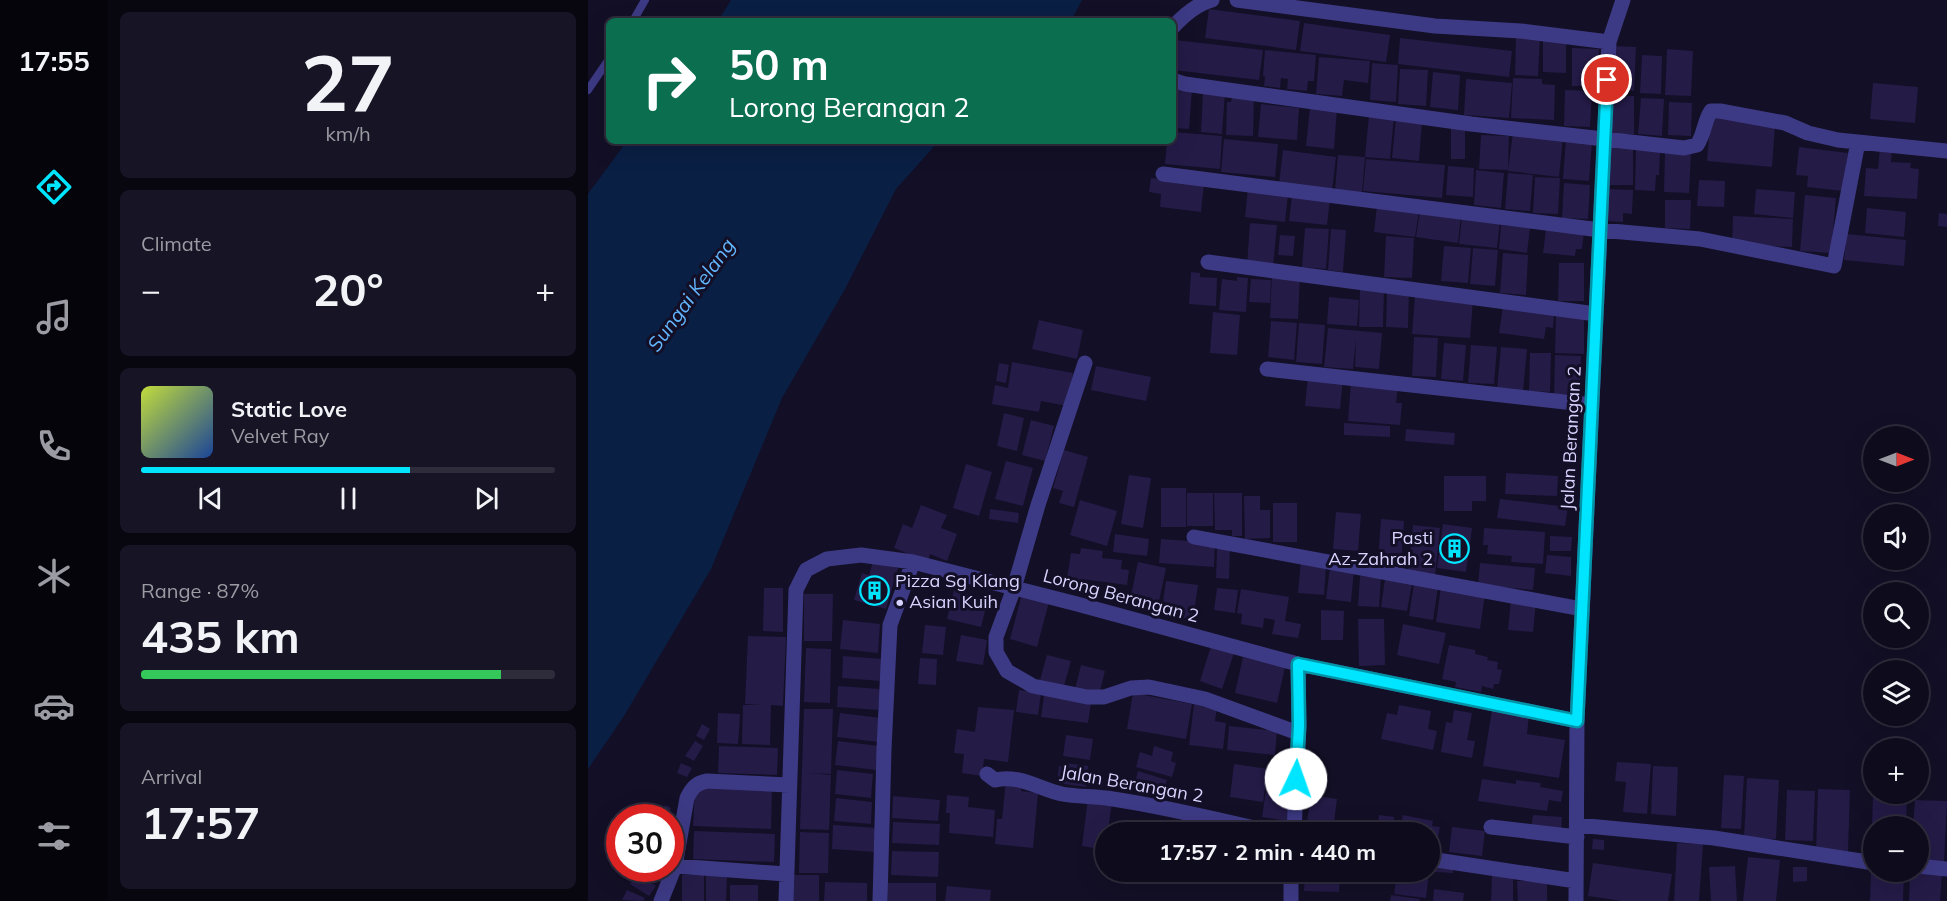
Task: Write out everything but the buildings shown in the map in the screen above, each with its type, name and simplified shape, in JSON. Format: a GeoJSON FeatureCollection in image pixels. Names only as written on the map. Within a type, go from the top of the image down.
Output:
{"type":"FeatureCollection","features":[{"type":"Feature","properties":{"kind":"street"},"geometry":{"type":"LineString","coordinates":[[1176,24],[1203,2],[1212,0]]}},
{"type":"Feature","properties":{"kind":"street"},"geometry":{"type":"LineString","coordinates":[[1237,0],[1435,26],[1521,31],[1609,42]]}},
{"type":"Feature","properties":{"kind":"street","name":"Jalan Berangan 2"},"geometry":{"type":"LineString","coordinates":[[1576,901],[1577,721],[1609,42],[1623,0]]}},
{"type":"Feature","properties":{"kind":"street"},"geometry":{"type":"LineString","coordinates":[[1176,81],[1471,124],[1684,148],[1697,145],[1705,130],[1708,115],[1711,111],[1720,111],[1785,123],[1820,136],[1947,151]]}},
{"type":"Feature","properties":{"kind":"street"},"geometry":{"type":"LineString","coordinates":[[1163,174],[1600,230],[1700,239],[1834,266],[1858,142]]}},
{"type":"Feature","properties":{"kind":"street"},"geometry":{"type":"LineString","coordinates":[[1208,262],[1596,314]]}},
{"type":"Feature","properties":{"kind":"street"},"geometry":{"type":"LineString","coordinates":[[1085,363],[1038,505],[1014,588],[996,637],[996,652],[1007,671],[1033,686],[1087,697],[1104,697],[1131,688],[1149,687],[1205,699],[1298,733]]}},
{"type":"Feature","properties":{"kind":"street"},"geometry":{"type":"LineString","coordinates":[[1267,369],[1592,405]]}},
{"type":"Feature","properties":{"kind":"street"},"geometry":{"type":"LineString","coordinates":[[1194,537],[1582,609]]}},
{"type":"Feature","properties":{"kind":"street","name":"Lorong Berangan 2"},"geometry":{"type":"LineString","coordinates":[[786,901],[796,590],[806,570],[827,559],[861,555],[913,562],[1298,664],[1577,721]]}},
{"type":"Feature","properties":{"kind":"street"},"geometry":{"type":"LineString","coordinates":[[880,901],[890,625],[913,562]]}},
{"type":"Feature","properties":{"kind":"street"},"geometry":{"type":"LineString","coordinates":[[1294,822],[1298,664]]}},
{"type":"Feature","properties":{"kind":"street","name":"Jalan Berangan 2"},"geometry":{"type":"LineString","coordinates":[[987,774],[995,780],[1015,779],[1062,794],[1110,798],[1226,822]]}},
{"type":"Feature","properties":{"kind":"street"},"geometry":{"type":"LineString","coordinates":[[684,815],[687,798],[692,788],[699,783],[707,781],[789,785]]}},
{"type":"Feature","properties":{"kind":"street"},"geometry":{"type":"LineString","coordinates":[[1491,827],[1714,838],[1863,861]]}},
{"type":"Feature","properties":{"kind":"street"},"geometry":{"type":"LineString","coordinates":[[1440,861],[1576,881]]}},
{"type":"Feature","properties":{"kind":"street"},"geometry":{"type":"LineString","coordinates":[[684,867],[786,874]]}},
{"type":"Feature","properties":{"kind":"street"},"geometry":{"type":"LineString","coordinates":[[1929,867],[1947,869]]}},
{"type":"Feature","properties":{"kind":"street"},"geometry":{"type":"LineString","coordinates":[[661,901],[669,882]]}},
{"type":"Feature","properties":{"kind":"street"},"geometry":{"type":"LineString","coordinates":[[1291,882],[1291,901]]}},
{"type":"Feature","properties":{"kind":"lane"},"geometry":{"type":"LineString","coordinates":[[635,18],[645,0]]}},
{"type":"Feature","properties":{"kind":"lane"},"geometry":{"type":"LineString","coordinates":[[588,90],[606,63]]}},
{"type":"Feature","properties":{"kind":"water"},"geometry":{"type":"Polygon","coordinates":[[[731,0],[1082,0],[1073,18],[720,18],[731,0]]]}},
{"type":"Feature","properties":{"kind":"water","name":"Sungai Kelang"},"geometry":{"type":"Polygon","coordinates":[[[625,144],[936,144],[896,189],[844,291],[782,398],[711,569],[624,716],[588,769],[588,194],[625,144]]]}},
{"type":"Feature","properties":{"kind":"place","name":"Pasti Az-Zahrah 2"},"geometry":{"type":"Point","coordinates":[1454,548]}},
{"type":"Feature","properties":{"kind":"place","name":"Pizza Sg Klang • Asian Kuih"},"geometry":{"type":"Point","coordinates":[874,591]}},
{"type":"Feature","properties":{"kind":"route"},"geometry":{"type":"LineString","coordinates":[[1296,779],[1299,726],[1298,664],[1577,721],[1607,80]]}}]}
